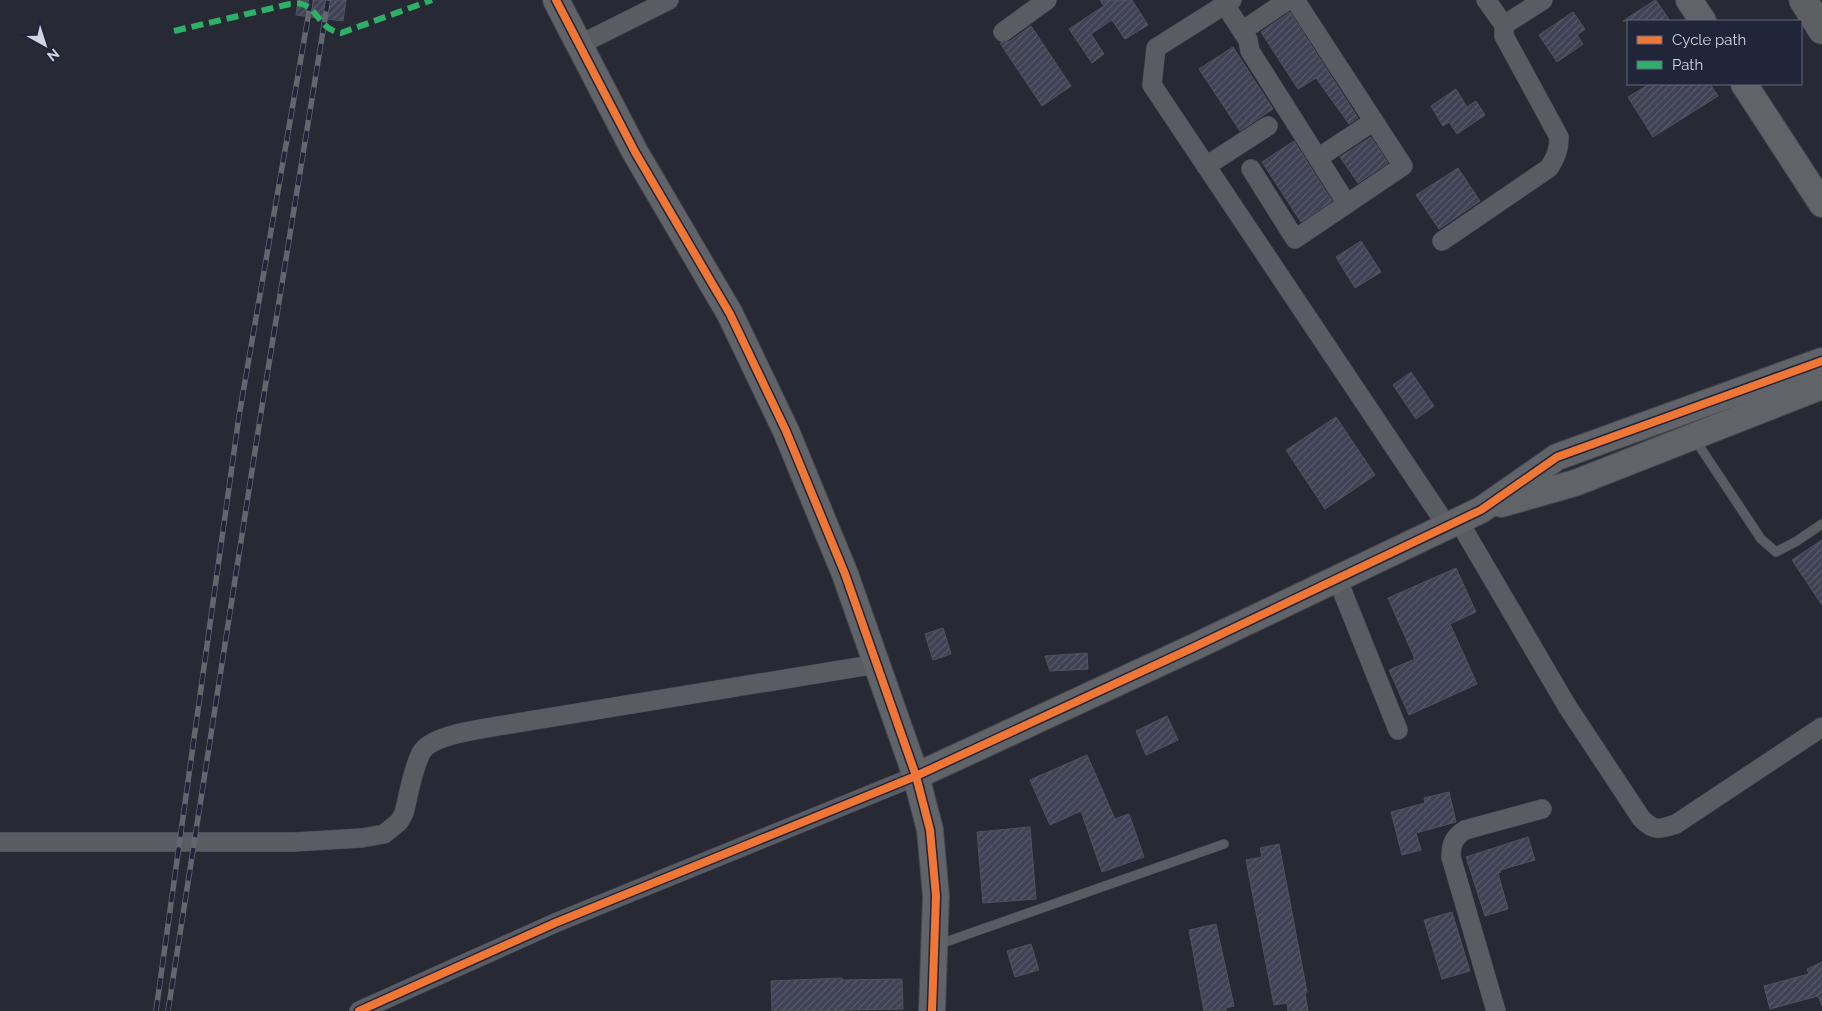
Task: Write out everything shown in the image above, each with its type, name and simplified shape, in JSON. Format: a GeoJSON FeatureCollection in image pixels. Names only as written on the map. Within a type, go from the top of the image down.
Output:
{"type":"FeatureCollection","features":[{"type":"Feature","properties":{"kind":"main road"},"geometry":{"type":"LineString","coordinates":[[1802,0],[1822,30]]}},
{"type":"Feature","properties":{"kind":"street"},"geometry":{"type":"LineString","coordinates":[[556,0],[635,152],[730,314],[782,422],[845,574],[916,776],[930,830],[936,896],[932,1011]]}},
{"type":"Feature","properties":{"kind":"street"},"geometry":{"type":"LineString","coordinates":[[579,45],[669,0]]}},
{"type":"Feature","properties":{"kind":"street"},"geometry":{"type":"LineString","coordinates":[[1245,36],[1288,0]]}},
{"type":"Feature","properties":{"kind":"street"},"geometry":{"type":"LineString","coordinates":[[1251,169],[1295,239],[1402,166],[1295,0]]}},
{"type":"Feature","properties":{"kind":"street"},"geometry":{"type":"LineString","coordinates":[[1442,241],[1549,168],[1556,158],[1559,148],[1559,137],[1504,36],[1504,25],[1486,0]]}},
{"type":"Feature","properties":{"kind":"street"},"geometry":{"type":"LineString","coordinates":[[1504,25],[1544,0]]}},
{"type":"Feature","properties":{"kind":"street"},"geometry":{"type":"LineString","coordinates":[[1689,0],[1702,20]]}},
{"type":"Feature","properties":{"kind":"street"},"geometry":{"type":"LineString","coordinates":[[1003,32],[1042,1]]}},
{"type":"Feature","properties":{"kind":"street"},"geometry":{"type":"LineString","coordinates":[[1351,201],[1250,51],[1229,3],[1156,48],[1152,85],[1206,166],[1462,519],[1567,706],[1641,818],[1649,826],[1659,829],[1676,824],[1822,727]]}},
{"type":"Feature","properties":{"kind":"street"},"geometry":{"type":"LineString","coordinates":[[1245,36],[1259,45],[1327,152],[1351,201]]}},
{"type":"Feature","properties":{"kind":"street"},"geometry":{"type":"LineString","coordinates":[[1745,85],[1822,204]]}},
{"type":"Feature","properties":{"kind":"street"},"geometry":{"type":"LineString","coordinates":[[1327,152],[1374,121]]}},
{"type":"Feature","properties":{"kind":"street"},"geometry":{"type":"LineString","coordinates":[[1206,166],[1268,126]]}},
{"type":"Feature","properties":{"kind":"street"},"geometry":{"type":"LineString","coordinates":[[1462,519],[1557,456],[1822,362]]}},
{"type":"Feature","properties":{"kind":"street"},"geometry":{"type":"LineString","coordinates":[[359,1011],[555,923],[916,776],[1462,519],[1575,483],[1822,386]]}},
{"type":"Feature","properties":{"kind":"street"},"geometry":{"type":"LineString","coordinates":[[1337,578],[1398,730]]}},
{"type":"Feature","properties":{"kind":"street"},"geometry":{"type":"LineString","coordinates":[[0,842],[294,842],[362,838],[384,834],[398,822],[404,813],[421,752],[431,743],[444,738],[504,725],[877,664]]}},
{"type":"Feature","properties":{"kind":"street"},"geometry":{"type":"LineString","coordinates":[[1496,1011],[1451,857],[1451,848],[1453,841],[1466,830],[1542,809]]}},
{"type":"Feature","properties":{"kind":"lane"},"geometry":{"type":"LineString","coordinates":[[1693,436],[1761,539],[1776,552],[1822,524]]}},
{"type":"Feature","properties":{"kind":"lane"},"geometry":{"type":"LineString","coordinates":[[934,946],[1224,844]]}},
{"type":"Feature","properties":{"kind":"building"},"geometry":{"type":"Polygon","coordinates":[[[298,0],[346,0],[343,21],[296,15],[298,0]]]}},
{"type":"Feature","properties":{"kind":"building"},"geometry":{"type":"Polygon","coordinates":[[[1100,0],[1132,0],[1148,25],[1125,39],[1112,20],[1091,34],[1104,54],[1092,63],[1069,29],[1104,6],[1100,0]]]}},
{"type":"Feature","properties":{"kind":"building"},"geometry":{"type":"Polygon","coordinates":[[[1655,0],[1669,20],[1623,21],[1655,0]]]}},
{"type":"Feature","properties":{"kind":"building"},"geometry":{"type":"Polygon","coordinates":[[[1290,12],[1358,118],[1349,124],[1316,78],[1298,89],[1261,32],[1290,12]]]}},
{"type":"Feature","properties":{"kind":"building"},"geometry":{"type":"Polygon","coordinates":[[[1573,12],[1585,29],[1577,35],[1583,44],[1557,62],[1539,35],[1573,12]]]}},
{"type":"Feature","properties":{"kind":"building"},"geometry":{"type":"Polygon","coordinates":[[[1031,26],[1071,86],[1042,106],[1000,43],[1010,41],[1031,26]]]}},
{"type":"Feature","properties":{"kind":"building"},"geometry":{"type":"Polygon","coordinates":[[[1233,47],[1273,109],[1240,131],[1199,69],[1233,47]]]}},
{"type":"Feature","properties":{"kind":"building"},"geometry":{"type":"Polygon","coordinates":[[[1648,85],[1711,85],[1718,96],[1653,137],[1628,97],[1648,85]]]}},
{"type":"Feature","properties":{"kind":"building"},"geometry":{"type":"Polygon","coordinates":[[[1456,89],[1467,107],[1476,101],[1485,115],[1457,134],[1449,122],[1443,126],[1431,106],[1456,89]]]}},
{"type":"Feature","properties":{"kind":"building"},"geometry":{"type":"Polygon","coordinates":[[[1371,137],[1388,163],[1358,183],[1340,157],[1371,137]]]}},
{"type":"Feature","properties":{"kind":"building"},"geometry":{"type":"Polygon","coordinates":[[[1294,141],[1332,201],[1301,222],[1262,162],[1294,141]]]}},
{"type":"Feature","properties":{"kind":"building"},"geometry":{"type":"Polygon","coordinates":[[[1458,168],[1480,201],[1439,229],[1416,195],[1458,168]]]}},
{"type":"Feature","properties":{"kind":"building"},"geometry":{"type":"Polygon","coordinates":[[[1361,241],[1381,272],[1355,288],[1336,257],[1361,241]]]}},
{"type":"Feature","properties":{"kind":"building"},"geometry":{"type":"Polygon","coordinates":[[[1411,372],[1434,406],[1416,419],[1393,385],[1411,372]]]}},
{"type":"Feature","properties":{"kind":"building"},"geometry":{"type":"Polygon","coordinates":[[[1336,417],[1375,475],[1325,509],[1286,450],[1336,417]]]}},
{"type":"Feature","properties":{"kind":"building"},"geometry":{"type":"Polygon","coordinates":[[[1822,540],[1822,605],[1792,560],[1822,540]]]}},
{"type":"Feature","properties":{"kind":"building"},"geometry":{"type":"Polygon","coordinates":[[[1456,568],[1476,612],[1450,624],[1477,684],[1409,715],[1389,670],[1415,659],[1388,598],[1456,568]]]}},
{"type":"Feature","properties":{"kind":"building"},"geometry":{"type":"Polygon","coordinates":[[[943,628],[951,654],[933,660],[925,634],[943,628]]]}},
{"type":"Feature","properties":{"kind":"building"},"geometry":{"type":"Polygon","coordinates":[[[1087,653],[1088,669],[1050,671],[1045,656],[1087,653]]]}},
{"type":"Feature","properties":{"kind":"building"},"geometry":{"type":"Polygon","coordinates":[[[1167,716],[1178,740],[1146,755],[1136,731],[1167,716]]]}},
{"type":"Feature","properties":{"kind":"building"},"geometry":{"type":"Polygon","coordinates":[[[1087,755],[1115,819],[1129,814],[1144,857],[1102,872],[1081,811],[1050,825],[1030,780],[1087,755]]]}},
{"type":"Feature","properties":{"kind":"building"},"geometry":{"type":"Polygon","coordinates":[[[1449,792],[1456,822],[1416,833],[1421,850],[1402,855],[1391,812],[1425,803],[1424,798],[1449,792]]]}},
{"type":"Feature","properties":{"kind":"building"},"geometry":{"type":"Polygon","coordinates":[[[1030,827],[1036,899],[983,903],[977,832],[1030,827]]]}},
{"type":"Feature","properties":{"kind":"building"},"geometry":{"type":"Polygon","coordinates":[[[1528,837],[1535,860],[1500,870],[1501,872],[1498,873],[1508,909],[1485,916],[1466,857],[1528,837]]]}},
{"type":"Feature","properties":{"kind":"building"},"geometry":{"type":"Polygon","coordinates":[[[1279,844],[1307,992],[1305,993],[1308,1011],[1288,1011],[1287,1003],[1274,1005],[1246,860],[1262,857],[1260,848],[1279,844]]]}},
{"type":"Feature","properties":{"kind":"building"},"geometry":{"type":"Polygon","coordinates":[[[1452,912],[1470,971],[1442,979],[1424,920],[1452,912]]]}},
{"type":"Feature","properties":{"kind":"building"},"geometry":{"type":"Polygon","coordinates":[[[1216,924],[1234,1006],[1226,1008],[1226,1011],[1204,1011],[1189,930],[1216,924]]]}},
{"type":"Feature","properties":{"kind":"building"},"geometry":{"type":"Polygon","coordinates":[[[1031,944],[1039,970],[1015,977],[1007,951],[1031,944]]]}},
{"type":"Feature","properties":{"kind":"building"},"geometry":{"type":"Polygon","coordinates":[[[1822,962],[1822,1006],[1818,996],[1770,1009],[1764,986],[1809,974],[1807,969],[1822,962]]]}},
{"type":"Feature","properties":{"kind":"building"},"geometry":{"type":"Polygon","coordinates":[[[842,978],[842,980],[902,979],[903,1009],[772,1011],[771,981],[842,978]]]}},
{"type":"Feature","properties":{"kind":"railway"},"geometry":{"type":"LineString","coordinates":[[156,1011],[239,416],[311,0]]}},
{"type":"Feature","properties":{"kind":"railway"},"geometry":{"type":"LineString","coordinates":[[168,1011],[260,419],[328,0]]}},
{"type":"Feature","properties":{"kind":"marked path"},"geometry":{"type":"LineString","coordinates":[[174,31],[290,4],[302,4],[312,10],[328,28],[341,33],[432,0]]}},
{"type":"Feature","properties":{"kind":"cycle path"},"geometry":{"type":"LineString","coordinates":[[556,0],[635,152],[730,314],[786,431],[845,574],[916,776],[930,830],[936,896],[932,1011]]}},
{"type":"Feature","properties":{"kind":"cycle path"},"geometry":{"type":"LineString","coordinates":[[359,1011],[555,923],[916,776],[1190,649],[1481,510],[1557,457],[1822,361]]}}]}
